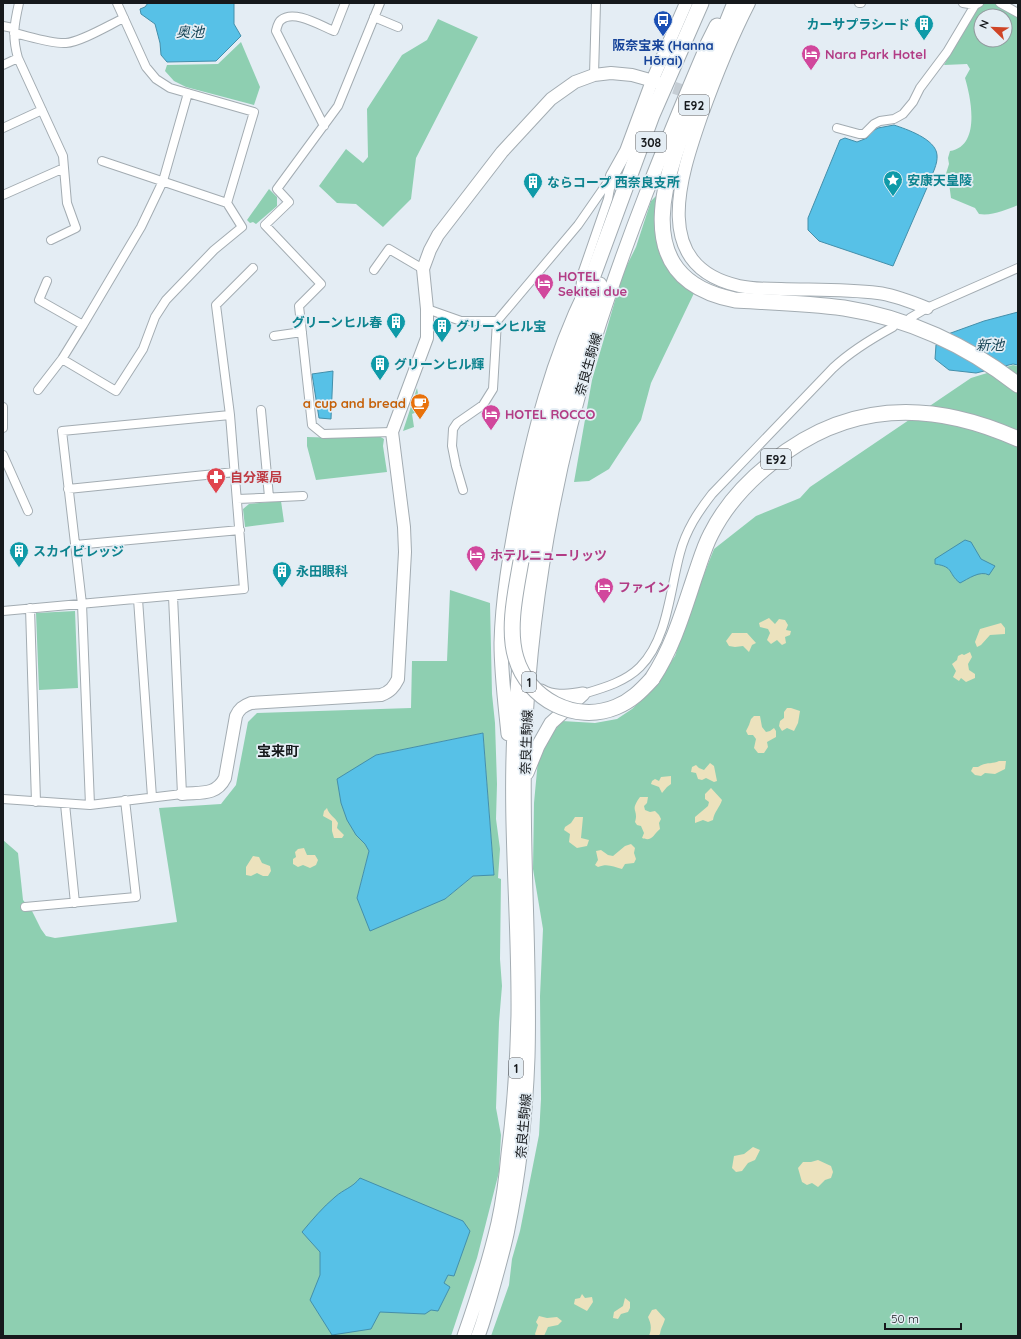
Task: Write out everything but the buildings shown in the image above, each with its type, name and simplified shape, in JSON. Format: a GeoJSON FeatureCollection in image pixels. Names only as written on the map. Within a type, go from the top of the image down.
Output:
{"type":"FeatureCollection","features":[{"type":"Feature","properties":{"kind":"highway","name":"308"},"geometry":{"type":"LineString","coordinates":[[596,283],[652,115],[701,3]]}},
{"type":"Feature","properties":{"kind":"highway","name":"308"},"geometry":{"type":"LineString","coordinates":[[596,283],[660,119],[711,3]]}},
{"type":"Feature","properties":{"kind":"highway","name":"E92"},"geometry":{"type":"LineString","coordinates":[[737,3],[685,128],[665,188],[662,208],[664,238],[672,261],[679,272],[688,282],[703,290],[718,296],[735,300],[844,308],[915,323],[970,352],[1018,385]]}},
{"type":"Feature","properties":{"kind":"highway"},"geometry":{"type":"LineString","coordinates":[[705,50],[737,3]]}},
{"type":"Feature","properties":{"kind":"highway","name":"E92"},"geometry":{"type":"LineString","coordinates":[[596,283],[582,309],[551,416],[538,468],[521,561],[512,630],[516,659],[522,673],[532,687],[542,697],[555,705],[570,710],[586,712],[615,708],[628,701],[641,691],[652,679],[663,662],[671,645],[704,550],[719,519],[729,505],[751,481],[788,449],[820,432],[854,419],[889,413],[908,412],[957,417],[978,423],[1018,439]]}},
{"type":"Feature","properties":{"kind":"main road","name":"奈良生駒線"},"geometry":{"type":"LineString","coordinates":[[478,1336],[501,1261],[511,1215],[519,1167],[524,1114],[528,1058],[524,782],[526,723],[531,661],[544,553],[558,480],[575,408],[594,341],[617,271],[673,124],[705,50]]}},
{"type":"Feature","properties":{"kind":"main road","name":"奈良生駒線"},"geometry":{"type":"LineString","coordinates":[[512,794],[514,731],[523,628],[539,523],[568,393],[596,283]]}},
{"type":"Feature","properties":{"kind":"main road","name":"奈良生駒線"},"geometry":{"type":"LineString","coordinates":[[464,1336],[486,1266],[498,1221],[512,1122],[518,1013],[512,794],[501,643],[503,608],[522,488],[537,424],[546,393],[582,309]]}},
{"type":"Feature","properties":{"kind":"main road"},"geometry":{"type":"LineString","coordinates":[[531,661],[535,685],[542,691],[550,695],[560,696],[583,694]]}},
{"type":"Feature","properties":{"kind":"main road"},"geometry":{"type":"LineString","coordinates":[[524,782],[544,734],[552,723],[583,694]]}},
{"type":"Feature","properties":{"kind":"street"},"geometry":{"type":"LineString","coordinates":[[19,3],[13,30],[14,47],[63,156],[67,203],[76,228],[51,240]]}},
{"type":"Feature","properties":{"kind":"street"},"geometry":{"type":"LineString","coordinates":[[117,3],[146,67],[156,79],[170,88],[254,112],[227,203]]}},
{"type":"Feature","properties":{"kind":"street"},"geometry":{"type":"LineString","coordinates":[[324,126],[276,31],[280,20],[289,16],[300,17],[334,31],[345,3]]}},
{"type":"Feature","properties":{"kind":"street"},"geometry":{"type":"LineString","coordinates":[[380,3],[338,106],[277,190],[289,202],[265,224],[321,284],[299,306],[312,425],[323,434],[392,432]]}},
{"type":"Feature","properties":{"kind":"street"},"geometry":{"type":"LineString","coordinates":[[594,74],[596,3]]}},
{"type":"Feature","properties":{"kind":"street"},"geometry":{"type":"LineString","coordinates":[[463,490],[452,446],[453,429],[457,423],[483,405],[493,389],[497,321],[578,225],[612,176],[626,151],[686,3]]}},
{"type":"Feature","properties":{"kind":"street"},"geometry":{"type":"LineString","coordinates":[[737,3],[725,54],[704,98],[682,176],[678,207],[678,221],[682,240],[691,258],[704,271],[720,280],[739,286],[879,293],[898,297],[927,308]]}},
{"type":"Feature","properties":{"kind":"street"},"geometry":{"type":"LineString","coordinates":[[837,128],[864,134],[874,124],[880,121],[894,119],[903,114],[913,102],[920,88],[947,52],[977,4],[963,3]]}},
{"type":"Feature","properties":{"kind":"street"},"geometry":{"type":"LineString","coordinates":[[1000,3],[1018,14]]}},
{"type":"Feature","properties":{"kind":"street"},"geometry":{"type":"LineString","coordinates":[[3,26],[13,30],[67,43],[80,39],[124,18]]}},
{"type":"Feature","properties":{"kind":"street"},"geometry":{"type":"LineString","coordinates":[[374,18],[398,27]]}},
{"type":"Feature","properties":{"kind":"street"},"geometry":{"type":"LineString","coordinates":[[3,65],[18,58]]}},
{"type":"Feature","properties":{"kind":"street"},"geometry":{"type":"LineString","coordinates":[[3,799],[90,805],[152,797],[211,792],[222,784],[225,778],[236,716],[239,710],[244,706],[251,703],[381,695],[386,694],[395,685],[398,679],[405,552],[404,527],[392,432],[427,338],[427,309],[423,269],[430,250],[438,235],[502,152],[551,99],[575,82],[594,74],[611,73],[632,75],[654,81]]}},
{"type":"Feature","properties":{"kind":"street"},"geometry":{"type":"LineString","coordinates":[[38,390],[62,359],[141,227],[163,181],[188,93]]}},
{"type":"Feature","properties":{"kind":"street"},"geometry":{"type":"LineString","coordinates":[[3,128],[42,110]]}},
{"type":"Feature","properties":{"kind":"street"},"geometry":{"type":"LineString","coordinates":[[62,359],[116,391],[143,349],[155,317],[166,300],[214,250],[242,227],[227,203],[102,161]]}},
{"type":"Feature","properties":{"kind":"street"},"geometry":{"type":"LineString","coordinates":[[3,195],[64,168]]}},
{"type":"Feature","properties":{"kind":"street"},"geometry":{"type":"LineString","coordinates":[[582,309],[582,274],[608,199],[612,176]]}},
{"type":"Feature","properties":{"kind":"street"},"geometry":{"type":"LineString","coordinates":[[374,270],[389,249],[423,269]]}},
{"type":"Feature","properties":{"kind":"street"},"geometry":{"type":"LineString","coordinates":[[3,611],[174,596],[244,588],[230,415],[216,305],[253,268]]}},
{"type":"Feature","properties":{"kind":"street"},"geometry":{"type":"LineString","coordinates":[[915,323],[927,308],[1018,268]]}},
{"type":"Feature","properties":{"kind":"street"},"geometry":{"type":"LineString","coordinates":[[46,281],[39,300],[83,325]]}},
{"type":"Feature","properties":{"kind":"street"},"geometry":{"type":"LineString","coordinates":[[427,309],[461,321],[497,321]]}},
{"type":"Feature","properties":{"kind":"street"},"geometry":{"type":"LineString","coordinates":[[583,694],[606,687],[626,678],[640,668],[651,655],[663,625],[680,552],[687,531],[699,511],[712,494],[842,359],[862,344],[893,327]]}},
{"type":"Feature","properties":{"kind":"street"},"geometry":{"type":"LineString","coordinates":[[274,336],[302,332]]}},
{"type":"Feature","properties":{"kind":"street"},"geometry":{"type":"LineString","coordinates":[[3,407],[3,428]]}},
{"type":"Feature","properties":{"kind":"street"},"geometry":{"type":"LineString","coordinates":[[261,410],[270,497]]}},
{"type":"Feature","properties":{"kind":"street"},"geometry":{"type":"LineString","coordinates":[[90,805],[82,604],[62,431],[230,415]]}},
{"type":"Feature","properties":{"kind":"street"},"geometry":{"type":"LineString","coordinates":[[3,455],[28,511]]}},
{"type":"Feature","properties":{"kind":"street"},"geometry":{"type":"LineString","coordinates":[[68,489],[235,472]]}},
{"type":"Feature","properties":{"kind":"street"},"geometry":{"type":"LineString","coordinates":[[237,499],[303,496]]}},
{"type":"Feature","properties":{"kind":"street"},"geometry":{"type":"LineString","coordinates":[[75,545],[240,530]]}},
{"type":"Feature","properties":{"kind":"street"},"geometry":{"type":"LineString","coordinates":[[174,596],[182,794]]}},
{"type":"Feature","properties":{"kind":"street"},"geometry":{"type":"LineString","coordinates":[[138,599],[152,797]]}},
{"type":"Feature","properties":{"kind":"street"},"geometry":{"type":"LineString","coordinates":[[30,608],[36,802]]}},
{"type":"Feature","properties":{"kind":"street"},"geometry":{"type":"LineString","coordinates":[[25,907],[136,897],[125,800]]}},
{"type":"Feature","properties":{"kind":"street"},"geometry":{"type":"LineString","coordinates":[[65,804],[75,903]]}},
{"type":"Feature","properties":{"kind":"green space"},"geometry":{"type":"Polygon","coordinates":[[[985,3],[995,3],[1004,8],[976,8],[985,3]]]}},
{"type":"Feature","properties":{"kind":"green space"},"geometry":{"type":"Polygon","coordinates":[[[1013,13],[1018,16],[1018,205],[999,212],[979,214],[975,208],[951,198],[949,183],[945,177],[949,164],[948,158],[950,151],[960,147],[966,140],[970,131],[970,97],[965,78],[970,69],[967,64],[944,65],[973,14],[973,48],[1013,48],[1013,13]]]}},
{"type":"Feature","properties":{"kind":"green space"},"geometry":{"type":"Polygon","coordinates":[[[438,19],[478,37],[416,158],[411,199],[383,227],[356,204],[337,203],[319,186],[346,149],[363,163],[368,157],[367,109],[402,55],[427,40],[438,19]]]}},
{"type":"Feature","properties":{"kind":"green space"},"geometry":{"type":"Polygon","coordinates":[[[241,42],[260,87],[254,105],[186,87],[174,81],[165,71],[167,65],[218,64],[241,42]]]}},
{"type":"Feature","properties":{"kind":"green space"},"geometry":{"type":"Polygon","coordinates":[[[269,189],[277,197],[277,206],[256,224],[253,222],[250,223],[247,220],[269,189]]]}},
{"type":"Feature","properties":{"kind":"green space"},"geometry":{"type":"Polygon","coordinates":[[[657,195],[655,232],[672,268],[695,291],[651,383],[641,420],[609,469],[589,481],[574,482],[592,380],[623,273],[636,247],[651,201],[657,195]]]}},
{"type":"Feature","properties":{"kind":"green space"},"geometry":{"type":"Polygon","coordinates":[[[1013,365],[1018,366],[1018,1336],[491,1336],[509,1285],[512,1259],[520,1231],[539,1135],[541,1099],[540,996],[543,929],[533,869],[534,803],[538,760],[548,739],[562,721],[595,723],[617,719],[632,709],[648,694],[675,656],[692,604],[714,549],[756,516],[800,498],[810,487],[971,378],[1013,365]]]}},
{"type":"Feature","properties":{"kind":"green space"},"geometry":{"type":"Polygon","coordinates":[[[417,388],[421,410],[412,414],[414,427],[403,431],[417,388]]]}},
{"type":"Feature","properties":{"kind":"green space"},"geometry":{"type":"Polygon","coordinates":[[[379,436],[384,439],[383,446],[387,472],[316,480],[307,446],[307,437],[342,438],[379,436]]]}},
{"type":"Feature","properties":{"kind":"green space"},"geometry":{"type":"Polygon","coordinates":[[[281,501],[284,522],[245,527],[243,509],[249,504],[281,501]]]}},
{"type":"Feature","properties":{"kind":"green space"},"geometry":{"type":"Polygon","coordinates":[[[450,590],[490,603],[492,694],[495,723],[497,784],[496,819],[500,849],[498,878],[501,879],[500,959],[502,986],[499,1022],[496,1108],[501,1135],[499,1172],[477,1258],[451,1336],[3,1336],[3,840],[18,853],[23,900],[32,911],[46,936],[55,938],[177,922],[159,808],[221,804],[236,785],[248,722],[257,713],[411,708],[412,661],[447,661],[450,590]],[[483,733],[376,755],[365,844],[369,851],[357,898],[445,899],[473,876],[494,874],[483,733]]]}},
{"type":"Feature","properties":{"kind":"green space"},"geometry":{"type":"Polygon","coordinates":[[[75,611],[78,688],[39,690],[36,613],[75,611]]]}},
{"type":"Feature","properties":{"kind":"sand"},"geometry":{"type":"Polygon","coordinates":[[[769,618],[775,624],[779,619],[785,620],[788,625],[786,630],[791,631],[790,635],[785,637],[786,643],[782,645],[777,640],[771,644],[767,640],[770,633],[768,629],[760,627],[759,623],[769,618]]]}},
{"type":"Feature","properties":{"kind":"sand"},"geometry":{"type":"Polygon","coordinates":[[[1001,623],[1005,628],[1005,634],[990,635],[981,645],[977,647],[975,642],[980,629],[1001,623]]]}},
{"type":"Feature","properties":{"kind":"sand"},"geometry":{"type":"Polygon","coordinates":[[[732,633],[747,633],[756,643],[752,645],[749,652],[743,646],[729,646],[726,641],[732,633]]]}},
{"type":"Feature","properties":{"kind":"sand"},"geometry":{"type":"Polygon","coordinates":[[[970,652],[972,657],[968,664],[969,670],[975,674],[975,678],[966,682],[961,678],[959,681],[953,677],[956,671],[952,664],[957,660],[958,656],[970,652]]]}},
{"type":"Feature","properties":{"kind":"sand"},"geometry":{"type":"Polygon","coordinates":[[[787,708],[800,711],[798,723],[794,731],[787,728],[782,731],[779,726],[780,721],[784,718],[784,712],[787,708]]]}},
{"type":"Feature","properties":{"kind":"sand"},"geometry":{"type":"Polygon","coordinates":[[[754,716],[760,716],[762,727],[766,732],[774,728],[776,731],[776,737],[767,742],[768,747],[764,753],[758,753],[754,748],[756,739],[753,735],[748,735],[746,731],[751,719],[754,716]]]}},
{"type":"Feature","properties":{"kind":"sand"},"geometry":{"type":"Polygon","coordinates":[[[999,761],[1006,761],[1005,769],[995,774],[985,773],[981,776],[975,775],[971,771],[973,767],[999,761]]]}},
{"type":"Feature","properties":{"kind":"sand"},"geometry":{"type":"Polygon","coordinates":[[[710,763],[714,766],[717,781],[714,782],[706,778],[702,780],[698,779],[696,773],[691,772],[692,767],[696,765],[704,770],[710,763]]]}},
{"type":"Feature","properties":{"kind":"sand"},"geometry":{"type":"Polygon","coordinates":[[[671,776],[671,784],[662,793],[659,787],[651,784],[655,779],[659,781],[661,777],[671,776]]]}},
{"type":"Feature","properties":{"kind":"sand"},"geometry":{"type":"Polygon","coordinates":[[[711,788],[722,800],[721,803],[713,820],[708,822],[703,820],[695,823],[695,817],[708,806],[709,802],[705,799],[705,794],[711,788]]]}},
{"type":"Feature","properties":{"kind":"sand"},"geometry":{"type":"Polygon","coordinates":[[[640,797],[648,797],[647,803],[644,806],[645,810],[650,812],[655,811],[661,819],[659,823],[660,829],[648,839],[642,838],[644,833],[641,826],[637,825],[635,822],[635,805],[640,797]]]}},
{"type":"Feature","properties":{"kind":"sand"},"geometry":{"type":"Polygon","coordinates":[[[327,808],[338,823],[337,828],[344,835],[342,838],[334,838],[332,821],[323,816],[324,811],[327,808]]]}},
{"type":"Feature","properties":{"kind":"sand"},"geometry":{"type":"Polygon","coordinates":[[[575,817],[583,817],[581,838],[589,840],[587,846],[577,848],[569,842],[570,834],[564,830],[575,817]]]}},
{"type":"Feature","properties":{"kind":"sand"},"geometry":{"type":"Polygon","coordinates":[[[631,844],[635,848],[634,853],[636,859],[634,863],[625,864],[622,869],[608,865],[598,867],[595,865],[598,860],[596,851],[601,850],[608,855],[613,856],[625,846],[631,844]]]}},
{"type":"Feature","properties":{"kind":"sand"},"geometry":{"type":"Polygon","coordinates":[[[304,848],[307,855],[315,855],[318,860],[316,865],[310,868],[303,865],[298,867],[293,864],[293,859],[296,857],[295,852],[298,849],[304,848]]]}},
{"type":"Feature","properties":{"kind":"sand"},"geometry":{"type":"Polygon","coordinates":[[[253,856],[259,857],[262,863],[270,866],[271,871],[268,876],[263,876],[257,873],[251,876],[246,875],[246,867],[253,856]]]}},
{"type":"Feature","properties":{"kind":"sand"},"geometry":{"type":"Polygon","coordinates":[[[753,1147],[760,1150],[755,1160],[748,1163],[742,1171],[736,1172],[732,1168],[734,1156],[744,1154],[753,1147]]]}},
{"type":"Feature","properties":{"kind":"sand"},"geometry":{"type":"Polygon","coordinates":[[[818,1160],[831,1166],[833,1172],[831,1178],[825,1180],[818,1187],[812,1183],[807,1185],[802,1182],[798,1168],[803,1162],[818,1160]]]}},
{"type":"Feature","properties":{"kind":"sand"},"geometry":{"type":"Polygon","coordinates":[[[582,1294],[585,1298],[592,1297],[593,1302],[587,1311],[574,1304],[575,1299],[580,1298],[582,1294]]]}},
{"type":"Feature","properties":{"kind":"sand"},"geometry":{"type":"Polygon","coordinates":[[[625,1298],[630,1302],[628,1312],[621,1314],[618,1319],[613,1318],[614,1312],[623,1306],[625,1298]]]}},
{"type":"Feature","properties":{"kind":"sand"},"geometry":{"type":"Polygon","coordinates":[[[656,1309],[665,1319],[660,1334],[658,1336],[649,1336],[651,1326],[648,1317],[652,1310],[656,1309]]]}},
{"type":"Feature","properties":{"kind":"sand"},"geometry":{"type":"Polygon","coordinates":[[[539,1316],[547,1318],[557,1317],[562,1321],[558,1325],[548,1327],[544,1336],[536,1336],[535,1334],[538,1325],[536,1322],[539,1316]]]}},
{"type":"Feature","properties":{"kind":"water","name":"奥池"},"geometry":{"type":"Polygon","coordinates":[[[148,3],[234,3],[234,24],[241,36],[216,61],[167,62],[161,55],[160,43],[155,24],[141,14],[140,9],[145,7],[148,3]]]}},
{"type":"Feature","properties":{"kind":"water"},"geometry":{"type":"Polygon","coordinates":[[[894,125],[913,132],[932,144],[937,158],[929,183],[893,266],[819,241],[808,230],[808,218],[840,140],[845,138],[857,142],[867,138],[871,132],[878,128],[894,125]]]}},
{"type":"Feature","properties":{"kind":"water","name":"新池"},"geometry":{"type":"Polygon","coordinates":[[[1018,312],[1018,365],[1013,364],[976,373],[949,370],[935,359],[936,345],[948,334],[984,321],[1018,312]]]}},
{"type":"Feature","properties":{"kind":"water"},"geometry":{"type":"Polygon","coordinates":[[[333,371],[331,419],[319,418],[312,374],[333,371]]]}},
{"type":"Feature","properties":{"kind":"water"},"geometry":{"type":"Polygon","coordinates":[[[965,540],[971,542],[981,559],[995,566],[989,575],[978,574],[960,583],[946,567],[935,564],[935,559],[965,540]]]}},
{"type":"Feature","properties":{"kind":"water"},"geometry":{"type":"Polygon","coordinates":[[[483,733],[494,875],[473,876],[445,899],[370,931],[357,898],[369,851],[365,844],[356,835],[347,820],[341,803],[337,779],[376,755],[483,733]]]}},
{"type":"Feature","properties":{"kind":"water"},"geometry":{"type":"Polygon","coordinates":[[[360,1178],[463,1221],[470,1231],[454,1276],[448,1275],[444,1283],[450,1287],[438,1311],[431,1310],[425,1314],[380,1312],[371,1329],[332,1335],[310,1300],[320,1275],[320,1252],[302,1232],[338,1194],[354,1184],[360,1178]]]}},
{"type":"Feature","properties":{"kind":"tunnel"},"geometry":{"type":"LineString","coordinates":[[657,82],[696,95]]}},
{"type":"Feature","properties":{"kind":"place","name":"阪奈宝来 (Hanna Hōrai)"},"geometry":{"type":"Point","coordinates":[663,37]}},
{"type":"Feature","properties":{"kind":"place","name":"カーサプラシード"},"geometry":{"type":"Point","coordinates":[924,41]}},
{"type":"Feature","properties":{"kind":"place","name":"Nara Park Hotel"},"geometry":{"type":"Point","coordinates":[811,71]}},
{"type":"Feature","properties":{"kind":"place","name":"安康天皇陵"},"geometry":{"type":"Point","coordinates":[893,197]}},
{"type":"Feature","properties":{"kind":"place","name":"ならコープ 西奈良支所"},"geometry":{"type":"Point","coordinates":[533,199]}},
{"type":"Feature","properties":{"kind":"place","name":"HOTEL Sekitei due"},"geometry":{"type":"Point","coordinates":[544,300]}},
{"type":"Feature","properties":{"kind":"place","name":"グリーンヒル春"},"geometry":{"type":"Point","coordinates":[396,339]}},
{"type":"Feature","properties":{"kind":"place","name":"グリーンヒル宝"},"geometry":{"type":"Point","coordinates":[442,343]}},
{"type":"Feature","properties":{"kind":"place","name":"グリーンヒル輝"},"geometry":{"type":"Point","coordinates":[380,381]}},
{"type":"Feature","properties":{"kind":"place","name":"a cup and bread"},"geometry":{"type":"Point","coordinates":[420,420]}},
{"type":"Feature","properties":{"kind":"place","name":"HOTEL ROCCO"},"geometry":{"type":"Point","coordinates":[491,431]}},
{"type":"Feature","properties":{"kind":"place","name":"自分薬局"},"geometry":{"type":"Point","coordinates":[216,494]}},
{"type":"Feature","properties":{"kind":"place","name":"スカイビレッジ"},"geometry":{"type":"Point","coordinates":[19,568]}},
{"type":"Feature","properties":{"kind":"place","name":"ホテルニューリッツ"},"geometry":{"type":"Point","coordinates":[476,572]}},
{"type":"Feature","properties":{"kind":"place","name":"永田眼科"},"geometry":{"type":"Point","coordinates":[282,588]}},
{"type":"Feature","properties":{"kind":"place","name":"ファイン"},"geometry":{"type":"Point","coordinates":[604,604]}},
{"type":"Feature","properties":{"kind":"district","name":"宝来町"},"geometry":{"type":"Point","coordinates":[278,751]}}]}
